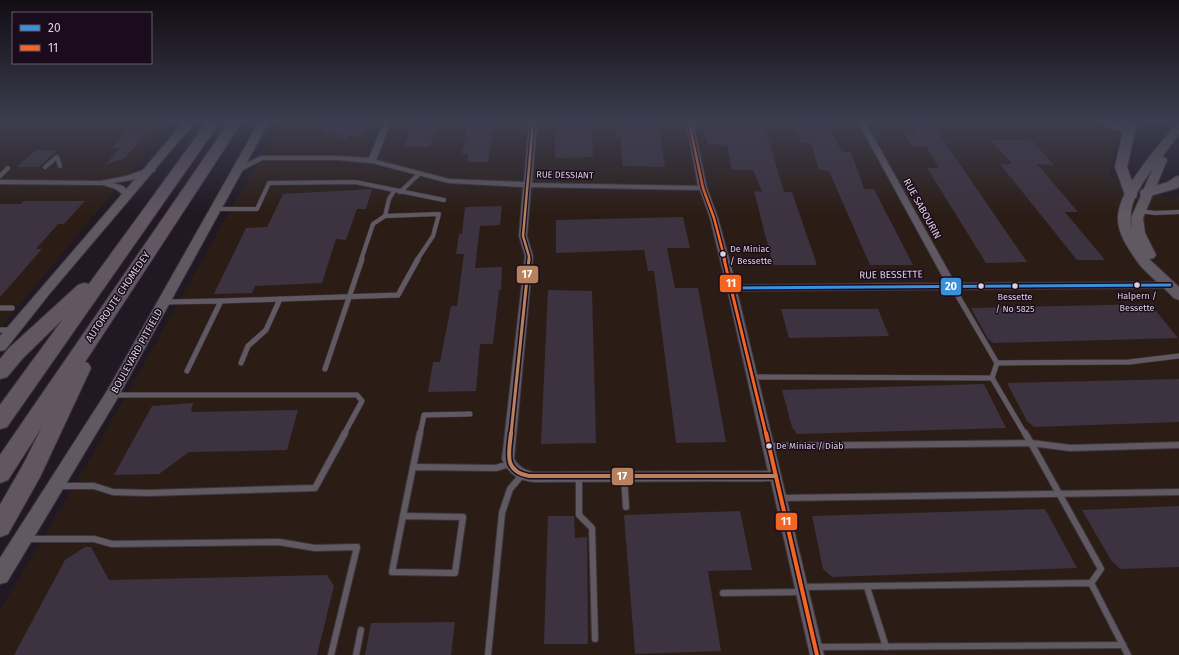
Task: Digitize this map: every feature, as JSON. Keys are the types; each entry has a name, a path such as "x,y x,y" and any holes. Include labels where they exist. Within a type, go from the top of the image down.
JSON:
{"highway":[{"path":"0,421 192,153"},
{"name":"AUTOROUTE CHOMEDEY","path":"0,472 215,153"},
{"path":"0,372 16,353 114,261"},
{"path":"0,526 32,470 109,311"}],"main road":[{"path":"0,346 6,330 82,248 165,153"},
{"name":"BOULEVARD PITFIELD","path":"0,575 112,395 247,153"},
{"path":"1124,153 1121,167 1131,195"},
{"path":"1160,153 1131,195 1124,211 1124,223 1127,233 1144,261 1176,289"},
{"path":"1166,153 1146,193 1139,210 1137,222 1140,236 1147,250 1176,289"},
{"path":"1146,193 1172,185 1179,180"}],"street":[{"path":"254,153 261,158"},
{"path":"372,161 375,153"},
{"path":"531,153 523,236 529,256 508,459 512,469 522,475 534,477 776,476"},
{"path":"695,153 703,188 714,218 732,288 816,651"},
{"name":"RUE SABOURIN","path":"878,153 952,286"},
{"name":"RUE DESSIANT","path":"238,169 261,158 324,157 372,161 449,181 528,185 703,188"},
{"path":"0,182 101,183 128,178 152,169"},
{"path":"101,183 120,188 128,196"},
{"name":"RUE BESSETTE","path":"732,288 952,286 1176,289"}],"lane":[{"path":"45,167 57,157 60,166"},
{"path":"0,176 8,168"},
{"path":"400,192 419,174"},
{"path":"216,209 256,209 269,183 352,181 394,191 444,200"},
{"path":"385,216 389,199 394,191"},
{"path":"1139,210 1155,213 1179,212"},
{"path":"164,302 221,301 350,296 398,295 415,263 433,236 439,214 385,216 373,224 350,296 325,369"},
{"path":"952,286 997,363 992,378 1031,443 1101,569 1091,583"},
{"path":"241,363 248,346 266,330 280,299"},
{"path":"187,371 221,301"},
{"path":"0,308 12,308"},
{"path":"997,363 1129,362 1179,356"},
{"path":"753,377 992,378"},
{"path":"56,486 94,486 113,492 148,493 315,488 362,400 357,395 112,395"},
{"path":"403,516 463,517 455,573 392,572 403,516 424,415 470,414"},
{"path":"769,446 1031,443 1070,448 1179,445"},
{"path":"413,467 496,468 510,464"},
{"path":"488,655 502,513 510,490 522,475"},
{"path":"579,477 579,515 592,528 596,639"},
{"path":"624,477 626,507"},
{"path":"781,498 1058,492 1179,492"},
{"path":"22,538 94,539 112,544 279,542 315,548 357,547 331,655"},
{"path":"723,593 867,586 1091,583"},
{"path":"1091,583 1128,655"},
{"path":"867,586 886,647"},
{"path":"356,655 361,630"},
{"path":"816,651 886,647 1123,645"}],"shaded area":[{"path":"0,153 146,153 0,328"},
{"path":"263,153 1114,153 1109,176 1173,200 1179,195 1179,655 0,655 0,610 94,452"}],"building":[{"path":"33,153 54,153 39,167 17,167"},
{"path":"116,153 130,153 125,158 105,165"},
{"path":"462,153 490,153 488,162 467,162 468,154 462,154"},
{"path":"555,153 593,153 593,157 555,158"},
{"path":"622,153 663,153 665,167 622,166"},
{"path":"729,153 772,153 784,192 792,192 817,265 773,265 754,191 762,192 753,170 732,170"},
{"path":"814,153 851,153 864,189 874,189 913,265 870,265 829,171 819,170"},
{"path":"929,153 952,153 1027,262 986,263 927,168 939,168"},
{"path":"1002,153 1043,153 1054,165 1037,164 1078,212 1065,212 1105,260 1077,260 1000,164 1012,164"},
{"path":"372,189 366,209 357,209 346,240 336,239 322,283 255,286 252,293 214,294 246,228 267,227 283,194"},
{"path":"24,201 85,201 64,224 58,224 36,249 42,249 0,297 0,204 21,204"},
{"path":"502,206 500,225 480,226 475,268 502,267 501,290 499,290 493,344 480,344 476,391 428,392 433,362 440,362 451,306 457,306 464,254 456,254 459,234 462,234 465,207"},
{"path":"683,217 690,248 667,248 675,288 698,288 726,442 676,443 654,271 648,271 644,250 556,253 556,220"},
{"path":"548,290 592,291 596,443 541,444"},
{"path":"1150,304 1178,338 994,343 988,339 971,308"},
{"path":"781,309 878,309 889,336 789,338"},
{"path":"1179,379 1179,422 1034,427 1027,421 1007,383"},
{"path":"984,384 1006,428 797,434 792,427 782,390"},
{"path":"193,403 191,412 298,410 287,450 189,452 159,474 114,475 152,406"},
{"path":"1179,506 1179,567 1120,569 1111,560 1082,510"},
{"path":"1045,509 1077,568 832,577 823,569 812,516"},
{"path":"740,511 752,570 708,571 721,651 635,654 624,515"},
{"path":"548,516 574,516 575,538 587,537 588,644 544,644"},
{"path":"85,547 91,547 109,580 327,575 334,586 317,655 14,655 65,560"},
{"path":"455,622 451,655 365,655 371,623"}],"transit line":[{"name":"17","path":"530,153 523,236 529,256 508,459 515,470 521,474 534,477 776,476"},
{"name":"11","path":"695,153 703,188 714,218 732,288 817,655"},
{"name":"20","path":"732,288 1170,285"}],"place":[{"name":"De Miniac / Bessette","path":"723,254"},
{"name":"Halpern / Bessette","path":"1137,285"},
{"name":"Bessette / No 5825","path":"1015,286"},
{"name":"De Miniac / Diab","path":"769,446"}]}
